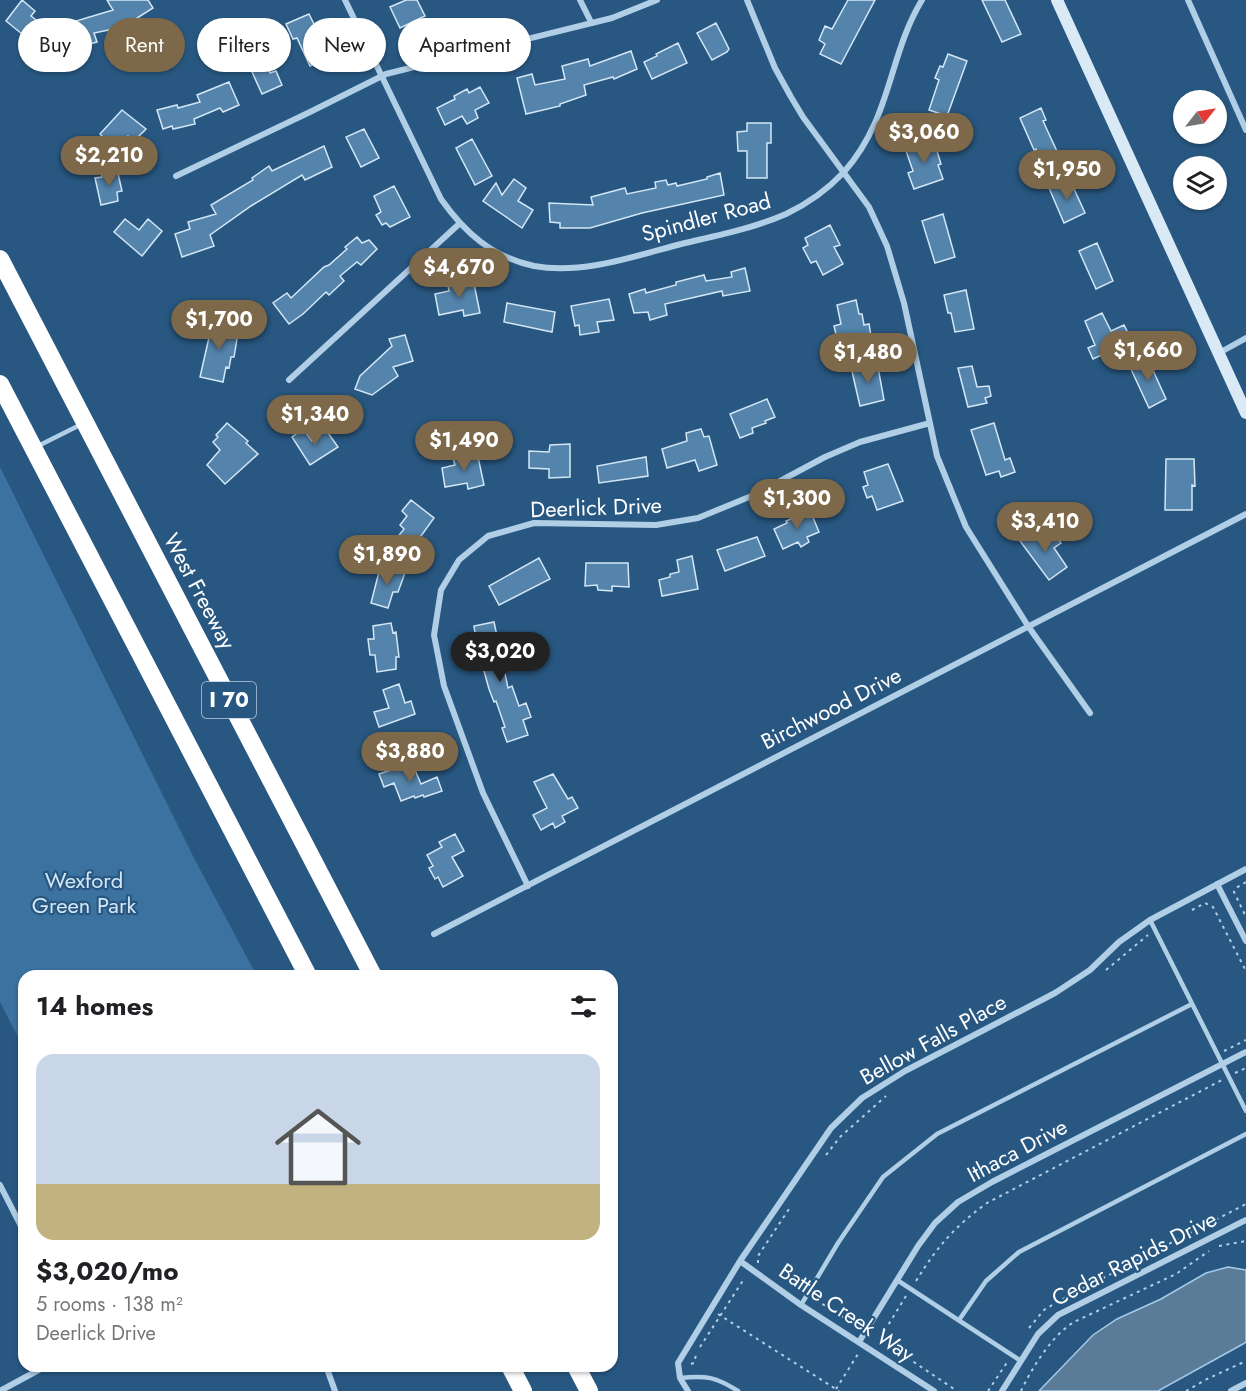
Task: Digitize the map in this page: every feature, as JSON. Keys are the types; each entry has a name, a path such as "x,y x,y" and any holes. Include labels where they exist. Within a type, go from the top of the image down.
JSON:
{"highway":[{"name":"West Freeway","path":"0,259 370,970"},
{"name":"I 70","path":"0,384 305,970"},
{"path":"513,1372 523,1391"},
{"path":"579,1372 589,1391"}],"main road":[{"path":"1057,0 1246,413"}],"street":[{"name":"Spindler Road","path":"345,0 441,199 459,224 492,250 510,259 533,266 557,268 604,263 771,220 806,202 830,186 861,152 872,133 887,95 910,21 922,0"},
{"path":"580,0 591,22"},
{"path":"176,176 310,112 381,75 612,18 657,0"},
{"path":"747,0 775,68 802,117 869,207 887,246 904,303 938,456 966,527 1028,626 1090,713"},
{"path":"1188,0 1246,130"},
{"path":"289,380 459,224"},
{"path":"1219,353 1246,338"},
{"name":"Deerlick Drive","path":"528,886 483,793 444,686 434,635 441,590 459,560 488,536 534,523 656,525 698,518 754,495 825,457 860,442 930,423"},
{"name":"Birchwood Drive","path":"434,934 1246,514"},
{"name":"Bellow Falls Place","path":"681,1378 678,1363 740,1262 831,1128 862,1098 905,1071 1055,993 1090,970 1119,942 1150,920 1246,869"},
{"path":"1217,884 1246,941"},
{"name":"Ithaca Drive","path":"859,1342 918,1246 935,1223 957,1202 1246,1052"},
{"path":"0,1185 18,1221"},
{"name":"Cedar Rapids Drive","path":"1002,1391 1038,1334 1058,1315 1246,1220"},
{"name":"Battle Creek Way","path":"740,1262 801,1305 934,1391"},
{"path":"0,1390 34,1372"},
{"path":"328,1372 335,1391"},
{"path":"681,1378 687,1391"},
{"path":"1231,1391 1246,1383"}],"lane":[{"path":"33,448 85,423"},
{"path":"1150,920 1246,1111"},
{"path":"801,1305 838,1243 883,1177 937,1134 1192,1004"},
{"path":"959,1320 986,1281 1019,1252 1246,1134"},
{"path":"897,1280 1021,1361"},
{"path":"681,1378 712,1377 738,1391"}],"path":[{"path":"1246,882 1234,892 1246,917"},
{"path":"1188,912 1209,903 1246,971"},
{"path":"1105,971 1155,930"},
{"path":"1217,1054 1246,1040"},
{"path":"957,1391 881,1340 910,1289 944,1239 965,1219 987,1203 1246,1068"},
{"path":"826,1155 840,1137 892,1091"},
{"path":"761,1266 757,1261 758,1256 794,1201"},
{"path":"1217,1246 1246,1241"},
{"path":"1021,1391 1051,1343 1062,1330 1076,1321 1176,1274 1212,1249"},
{"path":"691,1364 694,1363 696,1355 744,1279"},
{"path":"807,1295 851,1322 856,1324 861,1320"},
{"path":"716,1313 837,1390 860,1351"},
{"path":"1186,1391 1246,1361"}],"green space":[{"name":"Wexford Green Park","path":"0,467 195,860 254,970 18,970 18,1037 0,1002"}],"shaded area":[{"path":"1228,1267 1246,1270 1246,1342 1243,1344 1158,1391 1039,1391 1093,1335 1117,1319 1161,1299 1206,1273"}],"building":[{"path":"22,0 35,11 31,16 34,18 18,18 18,31 6,21"},
{"path":"107,0 148,0 153,8 137,18 104,18 104,31 94,33 97,42 92,43 92,18 86,18 113,10"},
{"path":"406,0 417,0 425,16 398,18 398,24 390,7"},
{"path":"848,0 875,0 841,64 820,54 825,44 819,40 825,26 832,29"},
{"path":"982,0 1005,0 1021,34 1002,42"},
{"path":"309,14 311,18 303,18 303,51 297,38 293,39 291,35 291,22"},
{"path":"716,23 729,49 712,60 697,33"},
{"path":"678,43 687,63 652,79 644,62"},
{"path":"631,51 637,69 614,79 613,77 584,85 586,95 560,104 560,106 526,114 517,78 532,74 535,85 565,79 562,66 588,59 590,66"},
{"path":"948,54 967,61 947,116 929,110 939,80 935,78"},
{"path":"252,72 276,72 282,85 262,94"},
{"path":"229,82 239,105 223,112 220,108 194,119 195,124 163,129 157,110 177,105 178,108 200,102 197,95"},
{"path":"480,87 489,103 475,110 478,118 467,124 462,116 445,125 437,108 455,99 454,96 467,89 469,93"},
{"path":"1041,108 1046,120 1043,121 1061,160 1045,168 1020,118"},
{"path":"122,110 146,129 134,141 128,136 115,149 100,134"},
{"path":"747,123 771,123 771,143 767,143 767,178 747,178 747,151 738,151 737,132 747,131"},
{"path":"364,129 379,158 361,167 346,137"},
{"path":"933,138 943,179 914,189 908,173 913,171 905,148"},
{"path":"472,139 492,176 475,185 456,148"},
{"path":"324,146 332,167 305,180 302,175 251,206 210,235 214,246 182,257 175,234 190,229 188,222 216,214 211,205 253,180 252,178 269,166 272,171"},
{"path":"117,169 122,191 117,192 118,201 101,205 95,178 102,177 101,171"},
{"path":"720,173 724,195 642,213 590,228 560,228 560,223 550,222 549,203 593,205 591,197 625,188 627,194 656,188 655,182 666,180 668,185 676,183 677,186 707,179 707,177"},
{"path":"514,179 526,188 518,201 533,210 522,228 483,201 496,183 502,195"},
{"path":"1070,180 1085,213 1064,223 1049,188"},
{"path":"394,186 410,217 390,227 386,223 382,225 376,215 381,212 374,196"},
{"path":"943,214 955,257 935,263 922,221"},
{"path":"125,219 139,230 148,219 162,231 142,256 114,232"},
{"path":"830,225 840,245 834,247 843,264 823,275 816,261 811,263 803,248 808,245 805,238"},
{"path":"357,237 362,243 369,240 377,249 361,265 357,262 340,276 344,281 329,295 326,292 289,324 273,303 287,293 291,298 347,249 345,247"},
{"path":"1097,243 1113,281 1096,289 1079,251"},
{"path":"745,268 750,291 723,296 722,291 665,304 667,315 650,320 648,312 634,313 629,294 645,289 646,293 704,275 706,281 732,277 731,272"},
{"path":"473,279 480,313 464,316 463,310 439,315 435,294 449,291 448,285"},
{"path":"966,290 974,329 955,332 944,295"},
{"path":"609,299 614,320 597,322 599,332 580,335 579,325 575,326 571,306"},
{"path":"856,300 864,325 869,324 872,342 839,347 834,326 841,324 837,305"},
{"path":"507,303 555,312 552,332 504,322"},
{"path":"1102,313 1111,331 1124,325 1132,341 1093,359 1088,348 1095,345 1085,321"},
{"path":"213,320 233,324 230,337 237,339 234,357 231,357 229,368 226,367 223,382 200,377"},
{"path":"405,335 413,361 393,367 398,376 372,395 355,389 360,376 392,346 389,339"},
{"path":"1147,357 1166,399 1149,408 1129,365"},
{"path":"877,362 884,400 860,406 851,367"},
{"path":"972,366 977,387 989,386 991,396 985,398 987,403 968,407 958,368"},
{"path":"767,399 775,417 752,428 753,433 740,438 730,414"},
{"path":"227,423 248,441 246,443 258,454 225,484 207,465 220,450 213,442"},
{"path":"994,423 1005,460 1010,458 1015,472 1001,477 999,471 986,475 971,430"},
{"path":"303,429 312,441 326,430 338,447 310,465 292,437"},
{"path":"701,429 704,437 709,436 717,465 699,471 695,460 667,468 662,449 687,441 686,433"},
{"path":"570,444 570,477 549,478 549,469 529,468 529,451 549,452 550,445"},
{"path":"477,452 484,485 468,489 467,483 445,487 442,468 455,465 453,458"},
{"path":"646,457 648,476 599,483 597,466"},
{"path":"1166,459 1194,459 1195,486 1192,485 1192,510 1165,510"},
{"path":"888,464 903,501 877,510 872,496 867,498 863,487 868,485 864,472"},
{"path":"411,500 434,518 411,550 396,539 404,529 400,525 407,516 402,511"},
{"path":"810,510 819,532 807,537 809,542 801,547 798,542 783,549 774,529"},
{"path":"1040,527 1048,539 1055,534 1061,543 1054,548 1067,567 1049,580 1020,541"},
{"path":"757,537 765,556 725,571 717,550"},
{"path":"692,556 698,589 662,596 659,580 679,572 677,560"},
{"path":"539,558 550,579 499,605 489,586"},
{"path":"586,563 628,563 629,587 612,586 612,591 598,590 597,585 585,586"},
{"path":"381,564 405,573 398,592 393,592 388,608 371,603"},
{"path":"494,622 508,688 512,686 519,706 526,703 531,717 523,720 528,735 507,742 502,728 505,727 489,689 479,653 476,654 473,640 476,639 474,626"},
{"path":"391,623 393,633 396,632 399,657 396,657 396,669 377,672 375,655 370,655 368,639 374,639 373,626"},
{"path":"399,684 405,703 411,701 415,714 379,727 374,712 389,708 383,690"},
{"path":"412,763 421,784 437,777 442,791 401,801 394,783 384,787 379,774"},
{"path":"553,774 568,799 572,797 578,808 562,816 565,822 555,828 553,823 541,830 533,815 547,808 534,782"},
{"path":"455,834 464,851 452,857 463,876 443,887 438,877 435,879 429,868 433,866 427,855 442,847 439,842"}]}
